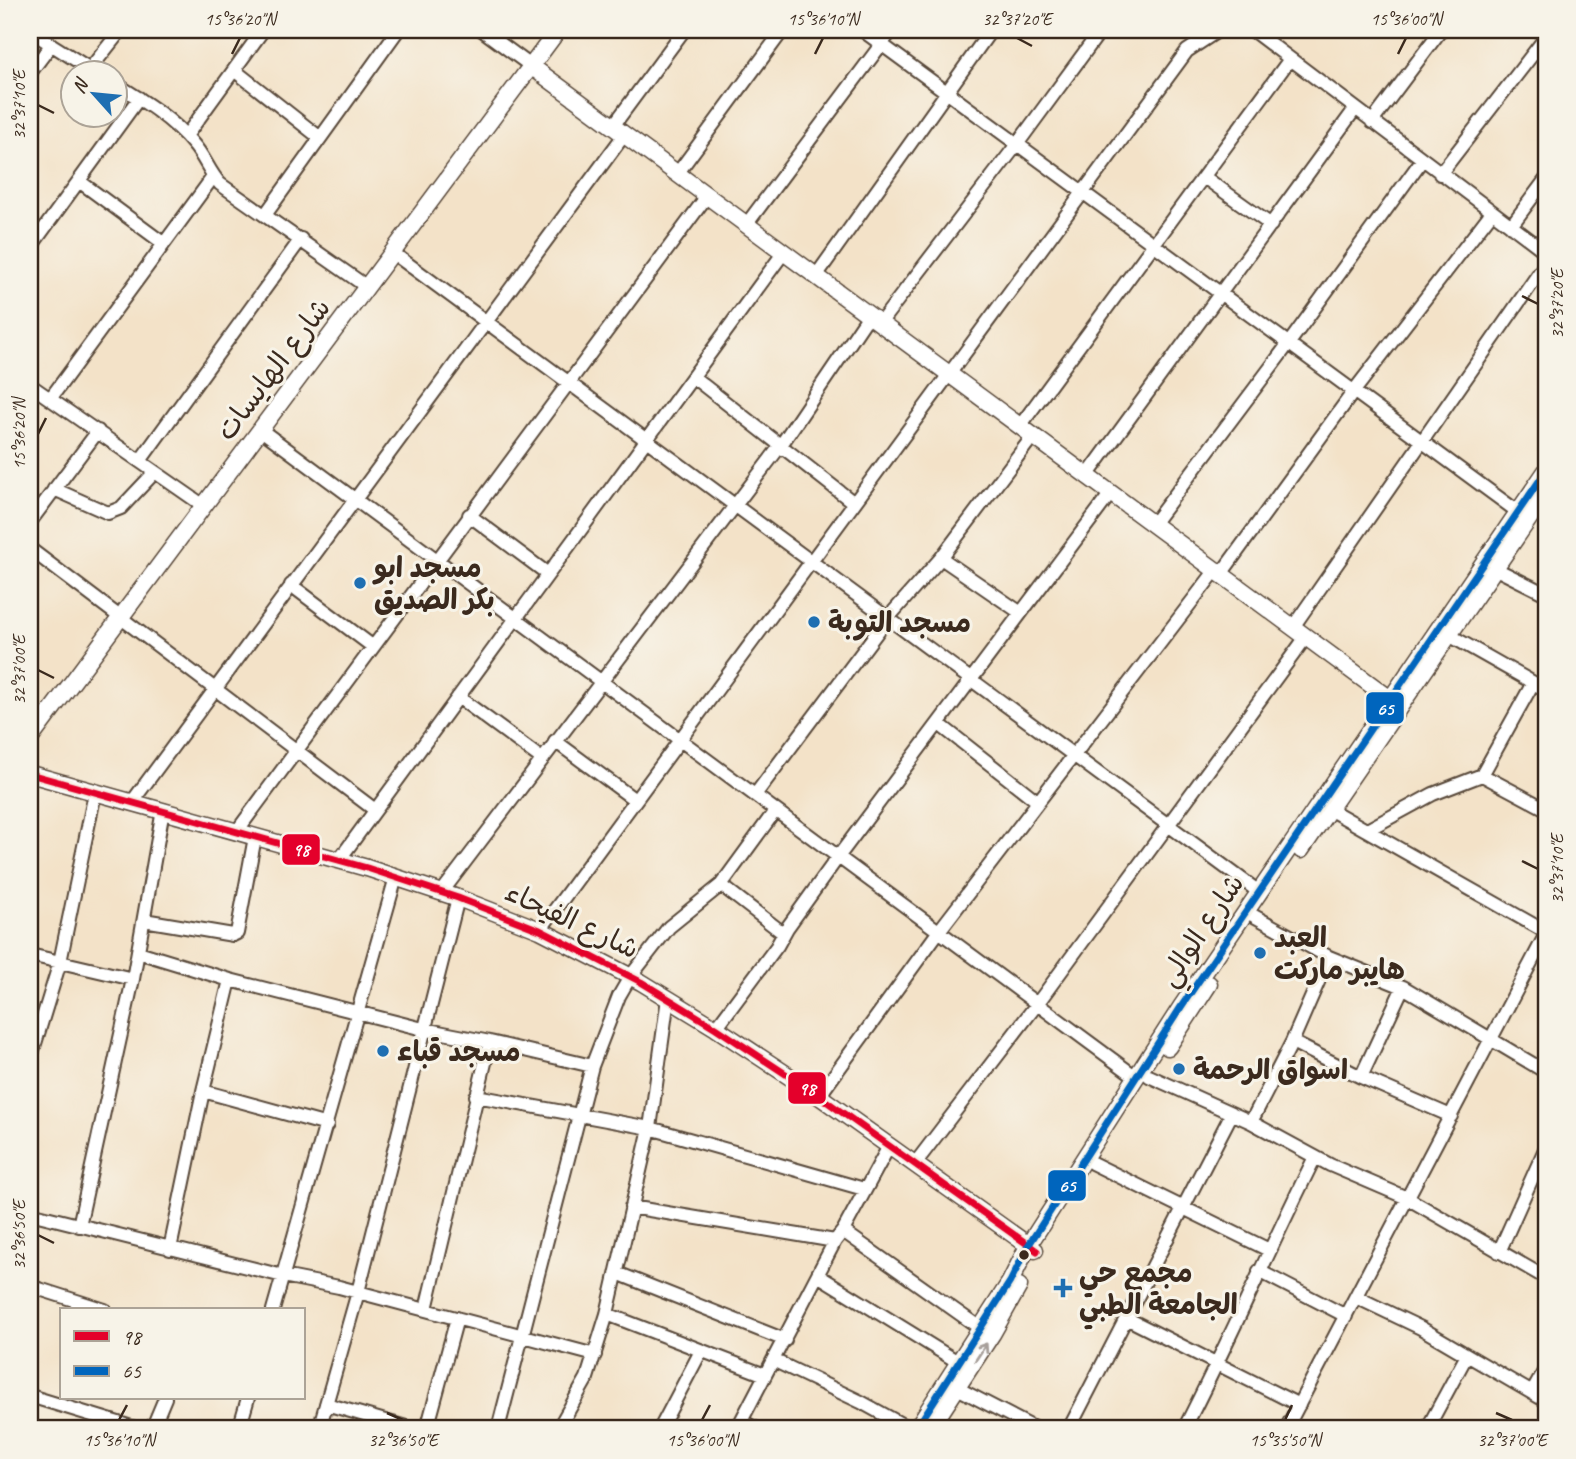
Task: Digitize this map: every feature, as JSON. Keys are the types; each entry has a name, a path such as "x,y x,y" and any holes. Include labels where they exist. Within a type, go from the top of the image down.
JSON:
{"street":[{"path":"101,60 121,30"},
{"path":"186,136 263,30"},
{"path":"265,215 398,30"},
{"path":"482,30 1395,703"},
{"name":"شارع الهايسات","path":"30,740 558,30"},
{"path":"132,802 486,322 619,131 684,30"},
{"path":"677,174 783,30"},
{"path":"862,30 1518,512"},
{"path":"747,225 892,30"},
{"path":"816,276 991,30"},
{"path":"319,1429 358,1292 423,1029 450,895 555,741 875,319 1018,143 1101,30"},
{"path":"540,930 1186,51 1219,30"},
{"path":"1252,30 1546,253"},
{"path":"1372,122 1441,30"},
{"path":"30,31 76,60"},
{"path":"1440,174 1546,37"},
{"path":"30,73 51,44"},
{"path":"755,795 887,619 941,558 1155,244 1290,59"},
{"path":"234,70 319,137"},
{"path":"130,93 186,136 195,145 213,177 231,193 302,239 367,287"},
{"path":"30,248 138,98"},
{"path":"1087,476 1355,109"},
{"path":"1153,524 1290,343 1422,160"},
{"path":"50,399 213,177"},
{"path":"1205,177 1270,225"},
{"path":"1511,226 1546,179"},
{"path":"79,181 163,243"},
{"path":"236,831 707,196"},
{"path":"819,1097 1037,801 1218,572 1492,212"},
{"path":"140,461 302,239"},
{"path":"339,860 784,252"},
{"path":"393,253 1259,892"},
{"path":"914,1165 1037,1004 1167,825 1299,632 1421,442 1546,263"},
{"path":"693,377 854,503"},
{"path":"30,385 204,506"},
{"path":"261,430 1037,1004 1142,1077 1251,1122 1315,1157 1407,1198 1546,1278"},
{"path":"30,522 98,431"},
{"name":"شارع الوالي","path":"916,1429 1010,1282 1092,1163 1142,1077 1329,809 1546,471"},
{"path":"54,489 107,513 121,508 155,472"},
{"path":"716,1028 838,857 1111,493"},
{"name":"شارع الوالي","path":"930,1429 1003,1316 1033,1249 1259,892 1395,703 1449,635 1546,494"},
{"path":"469,515 548,574"},
{"path":"30,549 375,810"},
{"path":"941,558 1021,613"},
{"path":"1494,568 1546,594"},
{"path":"291,585 372,646"},
{"path":"1449,635 1546,690"},
{"path":"1367,830 1433,794 1482,775 1533,683"},
{"path":"458,697 542,759"},
{"path":"939,724 1037,801"},
{"path":"555,741 635,800"},
{"name":"شارع الفيحاء","path":"30,775 396,877 540,930 630,976 716,1028 819,1097 1033,1249"},
{"path":"1482,775 1546,809"},
{"path":"30,1060 60,962 95,793"},
{"path":"1286,1429 1546,933 1329,809"},
{"path":"79,1226 145,920 163,810"},
{"path":"498,1429 592,1066 605,1028 630,976 669,927 721,885 775,811"},
{"path":"145,920 233,935 237,933 255,837"},
{"path":"274,1308 396,877"},
{"path":"721,885 783,933"},
{"path":"1254,916 1329,957 1403,987 1546,1072"},
{"path":"138,952 230,980 423,1029 592,1066"},
{"path":"30,955 133,979"},
{"path":"1251,1122 1292,1041 1329,957"},
{"path":"170,1249 203,1091 230,980"},
{"path":"1361,1077 1403,987"},
{"path":"558,1429 587,1377 607,1314 650,1128 668,998"},
{"path":"1292,1041 1361,1077 1451,1116"},
{"path":"426,1309 491,1042"},
{"path":"203,1091 327,1125"},
{"path":"476,1096 650,1128 864,1189"},
{"path":"1069,1429 1231,1115"},
{"path":"1499,1252 1546,1147"},
{"path":"757,1429 739,1425 888,1148"},
{"path":"1184,1429 1218,1364 1259,1271 1315,1157"},
{"path":"1092,1163 1269,1250"},
{"path":"631,1207 839,1236 980,1328"},
{"path":"30,1213 426,1309 595,1355"},
{"path":"1259,1271 1346,1316"},
{"path":"617,1272 785,1340"},
{"path":"819,1276 958,1362"},
{"path":"30,1286 98,1308"},
{"path":"1356,1297 1421,1328 1546,1401"},
{"path":"607,1314 765,1376"},
{"path":"427,1429 457,1318"},
{"path":"1126,1318 1299,1405"},
{"path":"660,1429 701,1350"},
{"path":"1427,1429 1467,1355"},
{"path":"773,1360 910,1429"},
{"path":"1532,1393 1546,1368"},
{"path":"957,1388 1036,1429"},
{"path":"30,1396 138,1429"},
{"path":"152,1429 165,1400"},
{"path":"239,1429 247,1400"},
{"path":"326,1404 413,1429"}],"transit line":[{"name":"65","path":"916,1429 1010,1282 1028,1246 1181,1007 1546,471"},
{"name":"98","path":"30,774 367,868 458,898 540,930 641,982 716,1028 819,1096 1037,1251"}],"place":[{"name":"مسجد ابو بكر الصديق","path":"360,583"},
{"name":"مسجد التوبة","path":"814,622"},
{"name":"العبد هايبر ماركت","path":"1260,953"},
{"name":"مسجد قباء","path":"383,1051"},
{"name":"اسواق الرحمة","path":"1179,1069"},
{"name":"مجمع حي الجامعة الطبي","path":"1063,1288"}]}
